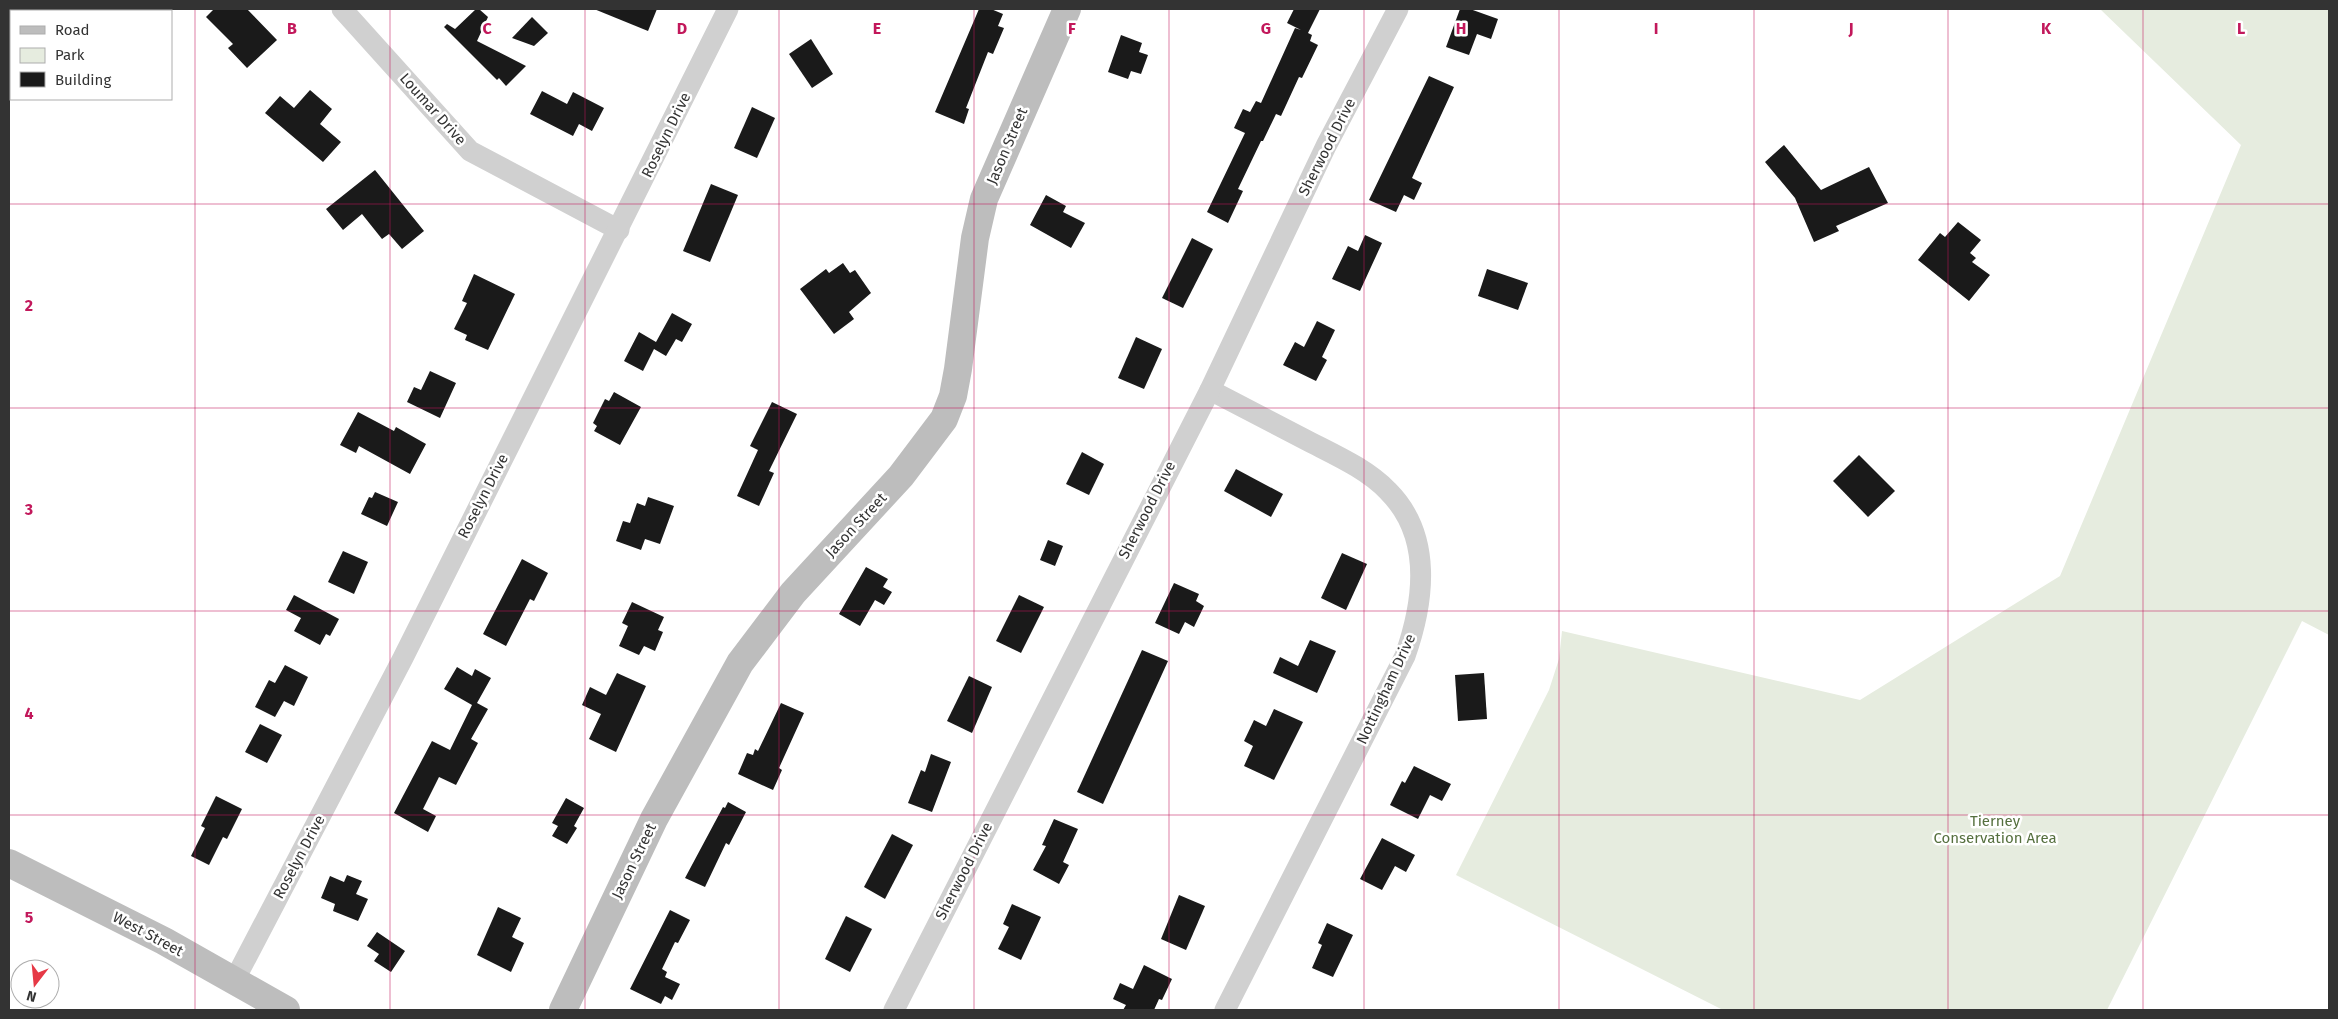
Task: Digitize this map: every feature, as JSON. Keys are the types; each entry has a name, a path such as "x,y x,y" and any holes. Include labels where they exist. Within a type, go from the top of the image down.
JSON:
{"street":[{"name":"Loumar Drive","path":"342,9 470,151 619,230"},
{"name":"Roselyn Drive","path":"234,981 403,658 477,506 619,230 728,9"},
{"name":"Jason Street","path":"562,1010 654,819 740,663 793,593 901,476 944,419 953,396 958,369 975,238 982,208 992,177 1067,9"},
{"name":"Sherwood Drive","path":"894,1010 1210,390 1326,146 1398,9"},
{"name":"Nottingham Drive","path":"1210,390 1340,457 1368,474 1388,490 1403,510 1414,536 1421,566 1422,594 1405,656 1225,1010"},
{"name":"West Street","path":"9,863 164,942 286,1010"}],"green space":[{"name":"Tierney Conservation Area","path":"2100,9 2329,9 2329,635 2302,621 2107,1010 1723,1010 1456,875 1549,690 1559,659 1562,631 1860,700 2060,576 2241,145"}],"building":[{"path":"214,9 247,9 277,40 247,68 228,48 233,44 206,17"},
{"path":"476,9 479,9 488,17 477,41 526,66 506,86 499,78 497,80 444,27 447,24 455,29"},
{"path":"594,9 657,9 648,31"},
{"path":"979,9 991,9 1003,14 998,26 1004,28 993,54 988,52 966,108 969,109 964,124 935,112"},
{"path":"1294,9 1320,9 1308,33 1312,35 1310,41 1318,45 1302,78 1299,77 1281,116 1276,114 1263,141 1261,141 1238,189 1243,191 1228,223 1207,212 1245,133 1234,128 1243,109 1250,112 1256,101 1261,103 1295,28 1301,30 1287,23"},
{"path":"1460,9 1470,9 1498,19 1491,39 1477,34 1469,55 1446,47"},
{"path":"532,17 548,33 534,46 512,38"},
{"path":"1121,35 1142,43 1139,52 1148,55 1141,74 1131,71 1128,79 1108,72"},
{"path":"811,39 833,74 812,88 789,54"},
{"path":"1429,76 1454,87 1412,178 1422,183 1414,200 1404,195 1396,212 1369,200"},
{"path":"310,90 332,109 320,124 341,142 323,162 265,113 280,96 294,108"},
{"path":"542,91 567,104 573,92 604,108 592,131 579,124 573,136 530,114"},
{"path":"752,107 775,118 757,158 734,148"},
{"path":"1784,145 1821,190 1869,167 1888,203 1836,226 1839,231 1814,242 1795,198 1765,162"},
{"path":"375,170 424,231 402,249 389,234 382,239 362,214 343,230 326,209"},
{"path":"711,184 738,195 710,262 683,251"},
{"path":"1046,195 1066,206 1063,212 1085,223 1071,248 1030,225"},
{"path":"1958,222 1981,240 1970,253 1976,258 1972,262 1990,275 1969,301 1918,260 1940,233 1945,237"},
{"path":"1365,235 1382,243 1360,291 1332,279 1348,246 1358,251"},
{"path":"1192,238 1213,249 1183,308 1162,298"},
{"path":"843,263 850,273 855,270 871,293 849,312 854,319 834,334 800,289 826,269 829,273"},
{"path":"1487,269 1528,283 1518,310 1478,296"},
{"path":"474,274 515,294 488,350 465,340 467,335 454,329 467,303 462,301"},
{"path":"672,313 692,324 682,342 676,339 666,356 654,349 643,371 624,361 639,332 656,342"},
{"path":"1317,321 1335,330 1322,357 1327,360 1316,381 1283,365 1295,342 1304,347"},
{"path":"1136,337 1162,349 1144,389 1118,378"},
{"path":"430,371 456,383 440,418 407,402 414,387 421,390"},
{"path":"614,392 641,407 620,445 594,431 597,426 593,423 605,399 609,401"},
{"path":"772,402 797,414 769,471 774,473 759,506 737,496 758,450 750,446"},
{"path":"358,412 394,431 396,427 426,444 410,474 359,446 356,453 340,445"},
{"path":"1082,452 1104,464 1089,495 1066,484"},
{"path":"1859,455 1895,491 1868,517 1833,481"},
{"path":"1236,469 1283,494 1271,517 1224,491"},
{"path":"375,492 398,502 387,526 361,514 369,497 372,498"},
{"path":"648,497 674,506 660,544 645,539 641,550 616,541 623,521 630,523 637,503 645,506"},
{"path":"1048,540 1063,546 1055,566 1040,560"},
{"path":"343,551 368,562 354,594 328,582"},
{"path":"1342,553 1367,564 1346,610 1321,598"},
{"path":"522,559 548,573 534,601 530,599 506,646 483,634"},
{"path":"866,567 888,579 883,587 892,592 884,605 875,600 860,626 839,614"},
{"path":"1174,583 1199,594 1196,601 1204,606 1194,627 1185,622 1179,634 1155,623"},
{"path":"294,595 339,619 330,636 326,634 320,645 294,631 301,618 286,610"},
{"path":"1019,595 1044,607 1021,653 996,641"},
{"path":"632,602 664,617 658,630 663,632 655,651 644,646 639,655 619,646 628,626 622,623"},
{"path":"1310,640 1336,651 1317,693 1273,673 1280,657 1298,666"},
{"path":"1142,650 1168,661 1103,804 1077,792"},
{"path":"285,665 308,677 294,706 284,701 275,717 255,707 269,680 275,683"},
{"path":"457,667 472,676 475,669 491,678 477,703 488,709 471,739 478,743 456,785 439,777 423,809 436,816 428,832 394,813 432,741 450,750 472,705 444,689"},
{"path":"617,673 646,686 616,752 589,739 601,714 582,705 590,687 606,695"},
{"path":"1484,673 1487,719 1458,721 1455,675"},
{"path":"969,676 992,687 972,733 947,721"},
{"path":"781,703 804,713 779,768 782,770 773,790 738,774 747,753 753,755 755,749 758,751"},
{"path":"1274,709 1303,722 1274,780 1244,766 1253,746 1244,741 1254,720 1266,726"},
{"path":"260,724 282,735 267,763 245,752"},
{"path":"931,754 951,762 932,812 908,803 921,770 925,772"},
{"path":"1414,766 1451,784 1442,801 1430,795 1418,819 1390,805 1402,781 1405,783"},
{"path":"216,796 242,809 227,839 223,837 209,865 191,856 205,828 201,826"},
{"path":"566,798 584,808 574,826 577,828 567,844 552,836 558,826 552,823"},
{"path":"728,802 746,812 729,845 726,843 705,887 685,878 723,807 725,808"},
{"path":"1054,819 1078,829 1063,862 1069,865 1059,884 1033,870 1046,846 1042,845"},
{"path":"892,834 913,845 885,899 864,887"},
{"path":"1382,838 1415,855 1406,872 1395,866 1382,890 1360,879"},
{"path":"347,875 362,881 356,894 368,899 358,921 333,911 335,904 321,898 330,876 344,882"},
{"path":"1179,895 1205,906 1186,950 1161,939"},
{"path":"1012,904 1041,917 1021,960 998,949 1009,927 1003,924"},
{"path":"498,907 521,918 512,937 524,943 511,972 477,955"},
{"path":"670,910 690,920 678,943 675,942 662,969 667,972 665,977 680,984 672,1000 665,996 661,1004 630,989"},
{"path":"846,916 872,929 850,972 825,959"},
{"path":"1327,923 1353,935 1333,977 1312,968 1322,945 1318,943"},
{"path":"377,932 405,951 391,972 374,961 379,954 367,946"},
{"path":"1144,965 1172,979 1162,1000 1159,999 1154,1010 1123,1010 1126,1005 1113,999 1120,983 1133,989"}]}
